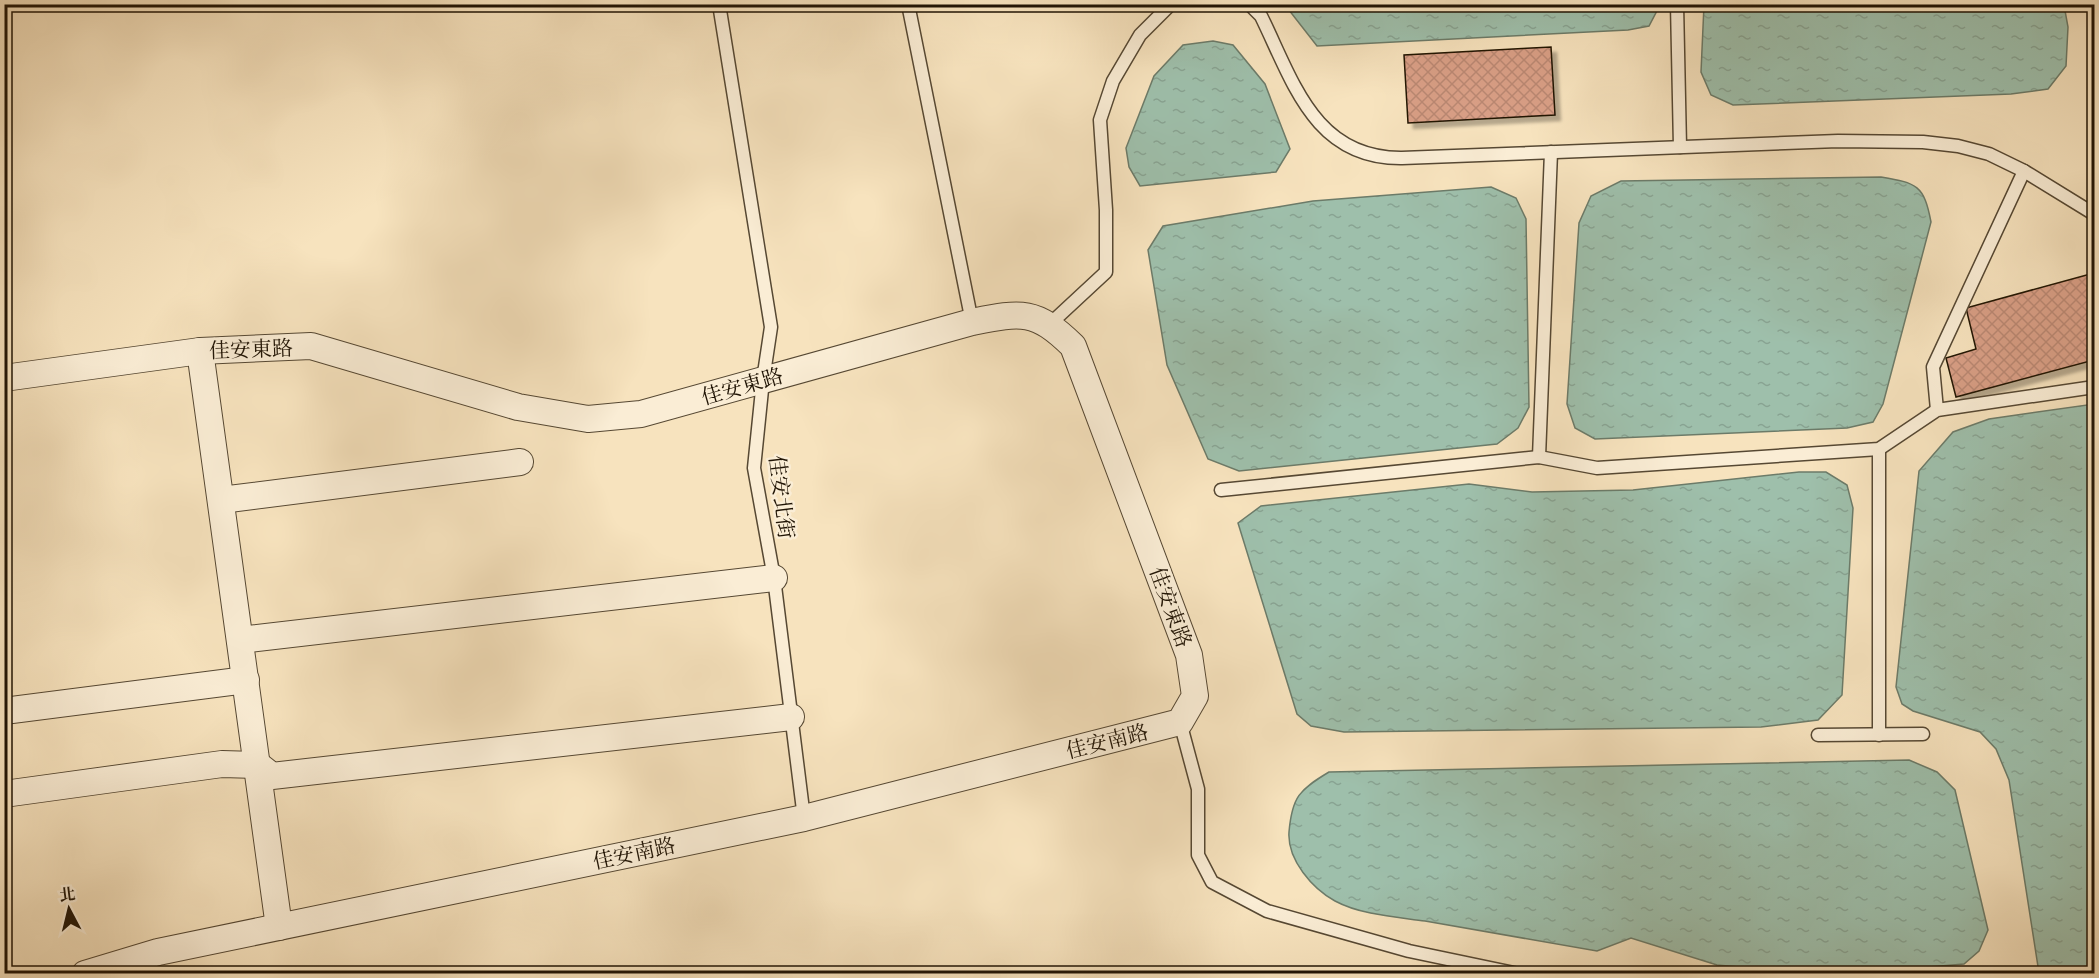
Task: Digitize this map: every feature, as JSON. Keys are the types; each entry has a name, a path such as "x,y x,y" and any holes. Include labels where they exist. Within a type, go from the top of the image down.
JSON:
{"street":[{"name":"佳安東路","path":"4,378 200,351 311,346 518,408 588,418 641,414 972,322 1015,314 1050,324 1073,346 1189,655 1195,696 1180,722"},
{"path":"200,351 279,927"},
{"path":"221,500 520,462"},
{"path":"240,640 774,578"},
{"path":"4,711 246,680"},
{"path":"4,794 222,764 258,765 272,776 791,717"},
{"name":"佳安南路","path":"85,974 158,952 804,818 1180,722"}],"lane":[{"name":"佳安北街","path":"719,4 771,327 754,468 774,578 804,818"},
{"path":"908,4 972,322"},
{"path":"1050,324 1106,272 1106,210 1100,120 1113,81 1140,34 1171,4"},
{"path":"1249,4 1261,15 1308,112 1342,144 1387,158 1838,141 1923,142 1958,146 1989,154 2024,171 2094,214"},
{"path":"1677,4 1680,147"},
{"path":"1539,458 1551,152"},
{"path":"1937,410 1933,367 2024,171"},
{"path":"1221,490 1539,458 1597,468 1879,449 1937,410 2094,387"},
{"path":"1879,449 1879,735"},
{"path":"1180,722 1198,789 1198,855 1212,882 1267,911 1409,951 1518,974"},
{"path":"1818,735 1923,734"}],"water":[{"path":"1285,5 1660,5 1649,26 1628,30 1317,46"},
{"path":"1704,5 2064,5 2068,27 2066,66 2048,89 2011,94 1733,105 1711,95 1701,72"},
{"path":"1213,41 1233,45 1265,84 1290,149 1276,172 1140,186 1129,167 1126,148 1154,76 1183,45"},
{"path":"1881,177 1903,181 1917,188 1925,200 1931,222 1883,404 1873,422 1847,428 1595,439 1575,428 1567,404 1579,223 1591,196 1621,181"},
{"path":"1491,187 1516,198 1526,219 1529,407 1518,428 1497,444 1239,471 1208,459 1167,365 1148,250 1163,226 1313,201"},
{"path":"2094,404 2094,973 2039,973 2009,780 1996,749 1980,732 1913,711 1902,704 1896,687 1919,471 1953,432 1989,419"},
{"path":"1799,472 1826,472 1847,485 1853,508 1842,695 1818,720 1761,727 1344,732 1311,726 1297,714 1238,523 1261,506 1469,484 1532,492 1633,490"},
{"path":"1909,760 1937,772 1955,790 1988,930 1979,951 1964,964 1859,973 1803,973 1717,965 1631,938 1597,951 1379,915 1345,906 1318,889 1297,863 1290,843 1290,820 1295,802 1304,790 1329,772"}],"building":[{"path":"1551,47 1555,115 1408,123 1404,55"},
{"path":"2094,273 2094,360 1956,397 1946,358 1976,349 1966,308"}]}
